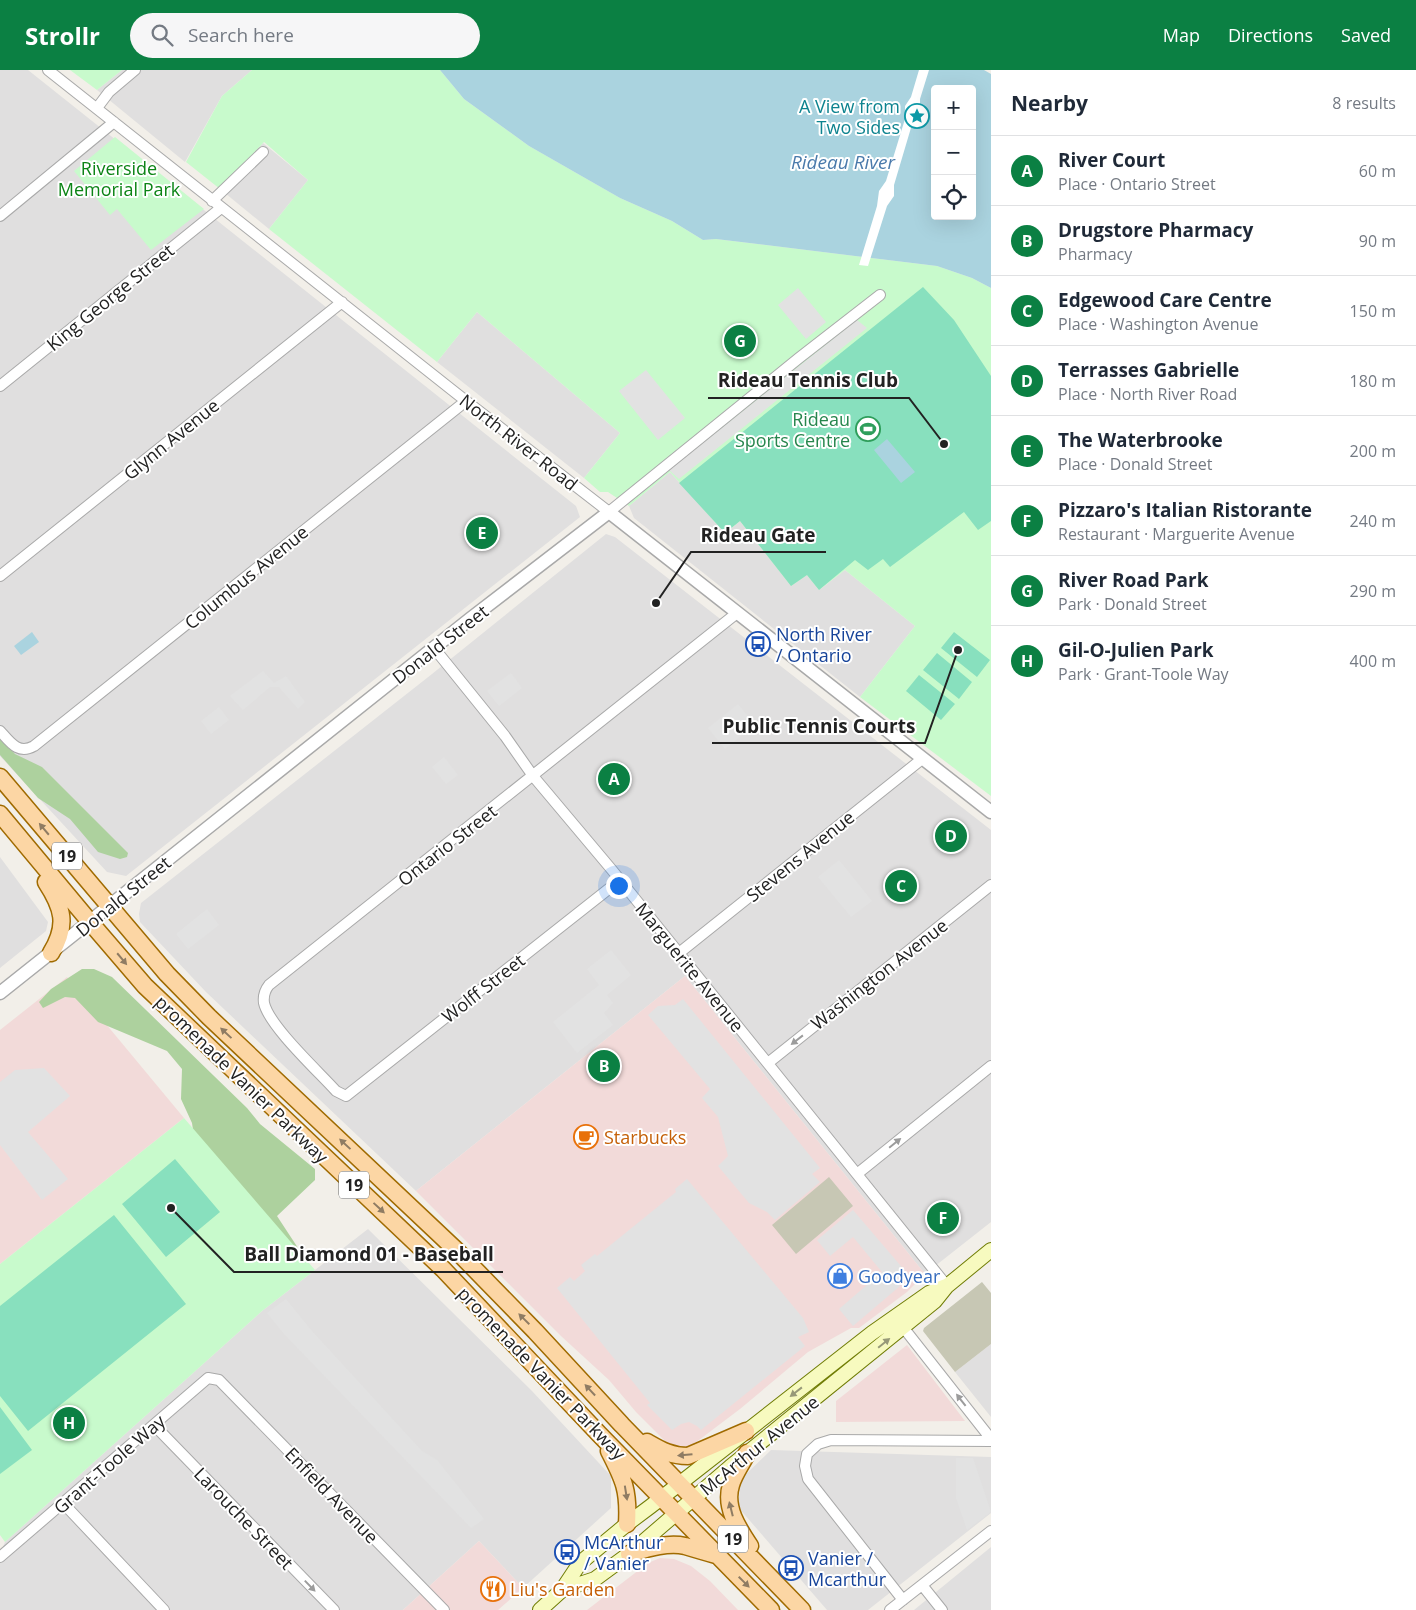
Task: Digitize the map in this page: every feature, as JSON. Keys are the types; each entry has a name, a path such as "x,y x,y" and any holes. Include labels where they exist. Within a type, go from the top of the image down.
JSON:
{"main road":[{"name":"19","path":"0,777 167,974 455,1249 622,1425 802,1610"},
{"name":"promenade Vanier Parkway","path":"3,818 146,986 436,1263 599,1434 771,1610"},
{"path":"3,818 55,896 61,911 62,927 52,953"},
{"name":"McArthur Avenue","path":"562,1590 595,1578 629,1554 899,1322 929,1293 947,1286 991,1250"},
{"name":"McArthur Avenue","path":"540,1610 562,1590 580,1563 627,1524 834,1361 899,1322"},
{"path":"622,1425 659,1450 680,1456 694,1454 746,1431"},
{"path":"599,1434 626,1487 627,1524"},
{"path":"747,1454 730,1485 730,1508 738,1527 773,1581"},
{"path":"629,1554 650,1548 674,1545 716,1555"}],"street":[{"name":"North River Road","path":"48,70 466,402 991,812"},
{"path":"97,108 109,92 134,70"},
{"path":"0,216 114,122"},
{"path":"212,201 263,152"},
{"name":"King George Street","path":"0,386 221,208"},
{"name":"Donald Street","path":"0,994 880,295"},
{"name":"Glynn Avenue","path":"0,576 342,302"},
{"name":"Columbus Avenue","path":"0,731 17,748 25,749 34,746 466,402"},
{"name":"Ontario Street","path":"346,1096 336,1091 278,1028 264,1004 266,989 737,613"},
{"name":"Marguerite Avenue","path":"434,648 504,736 533,776 620,880 947,1286"},
{"name":"Stevens Avenue","path":"679,953 922,759"},
{"name":"Wolff Street","path":"346,1096 620,880"},
{"name":"Washington Avenue","path":"768,1063 991,885"},
{"path":"857,1174 991,1066"},
{"path":"899,1322 991,1440"},
{"name":"Grant-Toole Way","path":"0,1557 208,1378 219,1380"},
{"name":"Enfield Avenue","path":"219,1380 444,1610"},
{"name":"Larouche Street","path":"154,1425 334,1610"},
{"path":"903,1600 813,1486 806,1473 807,1454 818,1444 831,1440 991,1440"},
{"path":"63,1503 164,1610"},
{"path":"890,1610 991,1531"},
{"path":"922,1585 942,1610"}],"shaded area":[{"path":"0,70 28,70 576,506 580,517 126,876 107,872 0,756"},
{"path":"122,70 252,70 222,96 185,162 97,90"},
{"path":"263,143 308,180 269,229 220,189"},
{"path":"798,288 826,322 806,339 778,305"},
{"path":"477,312 620,433 584,478 437,362"},
{"path":"857,320 867,328 679,479 669,470"},
{"path":"646,370 685,418 658,440 619,391"},
{"path":"670,472 725,533 740,521 791,585 807,574 819,590 845,570 915,626 860,697 634,518 629,506"},
{"path":"606,534 615,537 991,830 991,1222 925,1274 685,976 416,1191 206,992 140,922 141,903 432,674"},
{"path":"263,671 274,683 286,676 305,702 298,709 279,687 270,687 243,710 230,696"},
{"path":"511,673 522,688 499,706 487,691"},
{"path":"738,704 755,725 725,749 708,728"},
{"path":"219,707 229,720 211,734 201,721"},
{"path":"444,757 458,775 446,784 432,767"},
{"path":"0,857 48,922 46,931 0,968"},
{"path":"839,860 872,901 851,917 818,877"},
{"path":"207,909 219,925 188,949 176,934"},
{"path":"611,950 631,975 607,995 613,1003 604,1013 613,1025 577,1053 553,1022 599,985 587,969"},
{"path":"685,976 925,1274 907,1292 859,1328 851,1328 808,1352 740,1409 687,1447 668,1444 636,1412 609,1380 561,1336 416,1191"},
{"path":"67,977 184,1118 0,1264 0,1030"},
{"path":"683,999 820,1168 812,1174 820,1182 775,1220 767,1212 749,1203 718,1166 728,1156 718,1117 702,1098 710,1089 648,1015 658,1006 675,1005"},
{"path":"44,1068 70,1096 28,1132 68,1179 42,1200 0,1145 0,1082 15,1070"},
{"path":"829,1177 853,1206 796,1254 772,1225"},
{"path":"687,1179 803,1318 809,1332 798,1337 805,1346 701,1430 689,1422 681,1424 672,1430 647,1405 650,1403 557,1288 570,1277 574,1281 585,1271 581,1265 595,1254 597,1256 676,1192 675,1189"},
{"path":"853,1210 906,1272 896,1281 900,1286 853,1326 839,1309 882,1272 853,1237 830,1256 817,1240"},
{"path":"368,1229 532,1391 611,1476 611,1508 523,1588 479,1541 403,1610 0,1610 0,1554 5,1542 262,1311"},
{"path":"982,1282 991,1293 991,1344 955,1372 923,1331 924,1328"},
{"path":"286,1299 311,1330 422,1451 437,1460 484,1519 471,1528 284,1334 267,1313"},
{"path":"991,1344 991,1417 955,1372"},
{"path":"907,1345 965,1421 836,1422 836,1401"},
{"path":"771,1450 991,1457 991,1513 868,1610 827,1610 738,1507 741,1479"},
{"path":"956,1458 973,1458 991,1512 967,1530 956,1498"},
{"path":"479,1541 523,1588 498,1610 403,1610"},
{"path":"991,1547 991,1610 914,1610"},
{"path":"660,1558 674,1559 691,1566 710,1581 738,1610 587,1610 648,1563"}],"green space":[{"path":"70,70 122,70 97,90"},
{"path":"252,70 440,70 464,99 529,146 620,198 672,221 703,240 716,239 937,266 972,278 991,288 991,796 860,697 915,626 845,570 819,590 807,575 791,586 740,521 725,533 670,472 629,506 608,492 600,492 584,478 620,433 477,312 437,362 269,229 308,180 264,142 220,189 186,162 222,96"},
{"name":"Riverside Memorial Park","path":"115,137 204,209 151,250 117,209 110,215 74,171"},
{"name":"Rideau Sports Centre","path":"923,287 954,320 991,376 991,521 978,530 964,512 890,567 883,559 868,570 855,560 819,590 807,575 791,586 740,521 725,533 679,483"},
{"path":"954,632 990,660 977,677 941,648"},
{"path":"937,653 972,682 959,699 923,670"},
{"path":"919,675 955,704 941,720 906,691"},
{"path":"0,737 15,754 42,767 128,853 127,857 120,859 98,852 70,819 38,798 0,755"},
{"path":"82,969 94,969 112,977 247,1108 260,1124 315,1169 315,1180 277,1216 298,1248 299,1254 196,1150 192,1123 181,1099 182,1069 167,1051 98,1022 75,998 65,997 43,1008 39,1002 51,989"},
{"path":"184,1118 315,1270 262,1311 5,1542 0,1535 0,1264"},
{"path":"175,1159 220,1212 166,1257 122,1204"},
{"path":"114,1215 186,1304 28,1431 0,1396 0,1306"},
{"path":"0,1407 32,1450 0,1474"}],"water":[{"name":"Rideau River","path":"440,70 984,70 991,74 991,288 972,278 937,266 716,239 703,240 672,221 620,198 529,146 464,99"},
{"path":"887,439 915,472 901,483 874,450"},
{"path":"32,632 39,642 21,655 14,646"}],"pier":[{"path":"919,70 929,70 920,99 920,112 913,121 894,185 894,196 887,206 868,266 859,265 877,206 879,191 886,181 905,119 905,106 911,97"}],"place":[{"name":"A View from Two Sides","path":"917,116"},
{"name":"River Road Park","path":"740,341"},
{"name":"Rideau Sports Centre","path":"868,429"},
{"name":"Rideau Tennis Club","path":"944,444"},
{"name":"The Waterbrooke","path":"482,533"},
{"name":"Rideau Gate","path":"656,603"},
{"name":"North River / Ontario","path":"758,644"},
{"name":"Public Tennis Courts","path":"958,650"},
{"name":"River Court","path":"614,779"},
{"name":"Terrasses Gabrielle","path":"951,836"},
{"name":"Edgewood Care Centre","path":"901,886"},
{"name":"Drugstore Pharmacy","path":"604,1066"},
{"name":"Starbucks","path":"586,1137"},
{"name":"Ball Diamond 01 - Baseball","path":"171,1208"},
{"name":"Pizzaro's Italian Ristorante","path":"943,1218"},
{"name":"Goodyear","path":"840,1276"},
{"name":"Gil-O-Julien Park","path":"69,1423"},
{"name":"McArthur / Vanier","path":"567,1552"},
{"name":"Vanier / Mcarthur","path":"791,1568"},
{"name":"Liu's Garden","path":"493,1589"}]}
